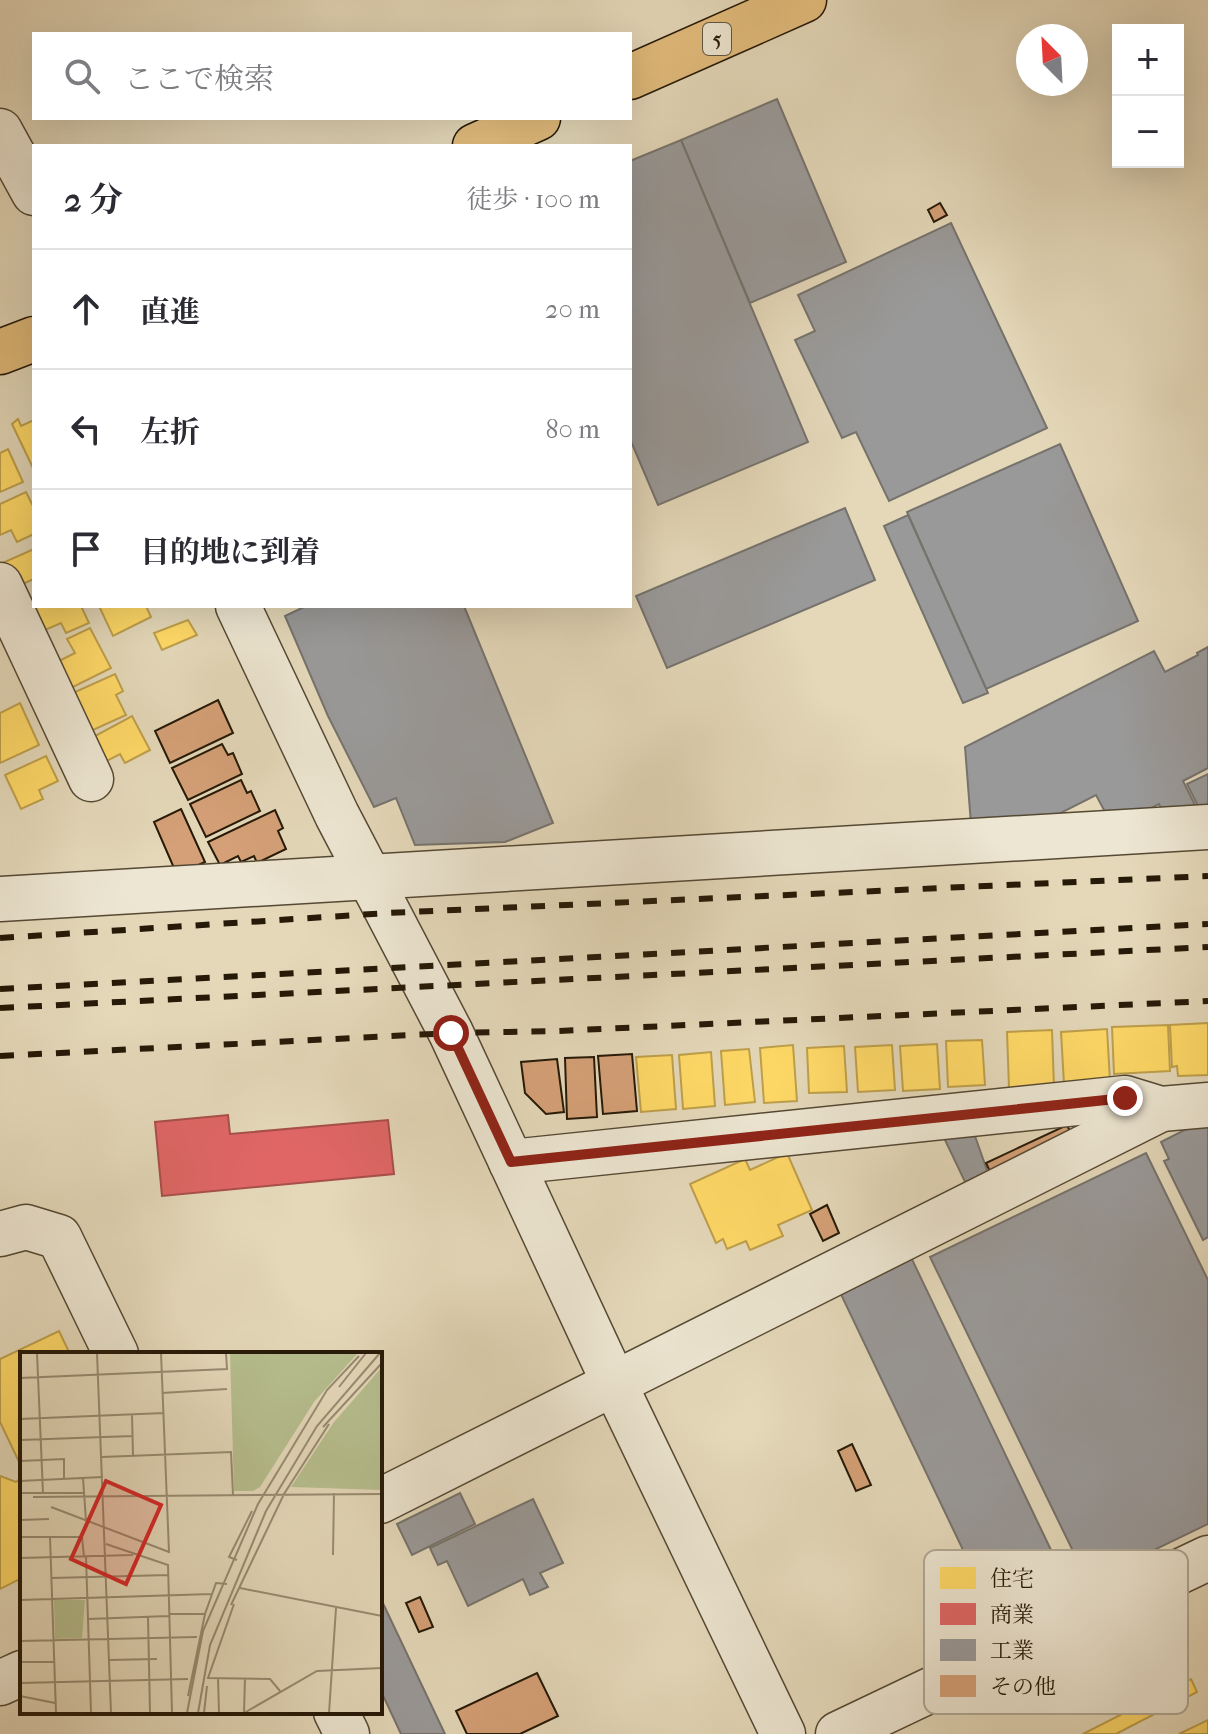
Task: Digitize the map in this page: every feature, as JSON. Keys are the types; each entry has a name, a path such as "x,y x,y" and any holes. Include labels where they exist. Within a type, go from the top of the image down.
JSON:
{"main road":[{"name":"5","path":"632,76 804,0"},
{"path":"480,144 534,120"},
{"path":"0,352 32,340"}],"street":[{"path":"0,131 32,189"},
{"path":"0,585 13,653 91,779"},
{"path":"239,608 337,815 451,1033 614,1383 783,1734"},
{"path":"0,899 1208,827"},
{"path":"511,1162 1125,1098 1161,1109"},
{"path":"382,1500 1161,1109 1208,1105"},
{"path":"0,1234 26,1227 59,1237 115,1352"},
{"path":"1188,1568 1208,1558"},
{"path":"0,1683 20,1674"},
{"path":"838,1734 924,1693"},
{"path":"337,1714 347,1734"}],"building: 住宅":[{"path":"18,419 21,426 32,421 32,466 12,424"},
{"path":"8,449 23,482 0,492 0,453"},
{"path":"26,492 32,504 32,535 17,542 11,530 0,535 0,504"},
{"path":"32,550 32,580 11,589 0,564"},
{"path":"32,604 32,608 82,608 89,623 66,633 61,623 31,636 19,609"},
{"path":"100,608 147,608 151,617 113,636"},
{"path":"188,620 197,635 162,650 154,633"},
{"path":"90,628 111,668 63,692 49,666 75,653 67,639"},
{"path":"115,674 123,691 116,695 126,715 82,735 64,697"},
{"path":"20,703 39,745 0,763 0,713"},
{"path":"132,716 150,750 125,763 120,754 97,766 84,742"},
{"path":"46,756 58,781 39,790 43,799 21,809 5,775"},
{"path":"1208,1023 1208,1075 1178,1076 1177,1066 1172,1067 1170,1025"},
{"path":"1168,1025 1170,1071 1114,1074 1112,1027"},
{"path":"1107,1029 1110,1081 1064,1084 1061,1032"},
{"path":"1052,1030 1054,1087 1009,1088 1007,1032"},
{"path":"982,1040 985,1085 948,1087 946,1041"},
{"path":"937,1044 940,1089 903,1091 900,1046"},
{"path":"793,1045 797,1101 764,1103 760,1048"},
{"path":"892,1045 895,1090 858,1092 855,1047"},
{"path":"844,1046 847,1092 809,1093 807,1048"},
{"path":"749,1049 755,1102 725,1105 721,1051"},
{"path":"711,1052 715,1106 683,1109 679,1055"},
{"path":"672,1055 676,1109 641,1112 636,1057"},
{"path":"787,1153 812,1210 778,1225 783,1236 750,1250 746,1241 727,1249 723,1239 716,1243 690,1184 745,1159 750,1170"},
{"path":"59,1331 69,1352 20,1352 20,1464 0,1422 0,1359"},
{"path":"0,1476 16,1482 20,1479 20,1579 0,1589"},
{"path":"1191,1679 1197,1692 1188,1697 1188,1681"},
{"path":"1122,1714 1155,1714 1116,1734 1083,1734"},
{"path":"1208,1720 1208,1734 1179,1734"}],"building: 商業":[{"path":"228,1115 230,1134 388,1120 394,1174 162,1196 155,1122"}],"building: 工業":[{"path":"777,99 846,262 750,303 681,140"},
{"path":"681,140 808,442 658,505 632,444 632,160"},
{"path":"951,223 1047,428 889,501 856,432 842,438 795,340 815,331 798,295"},
{"path":"1060,444 1138,621 986,689 907,512"},
{"path":"845,508 875,580 667,668 636,596"},
{"path":"908,515 988,693 963,703 884,526"},
{"path":"302,608 465,608 553,823 505,842 415,845 396,798 374,807 328,716 285,616"},
{"path":"1208,647 1208,768 1183,781 1203,821 1169,822 1159,804 1113,827 1096,795 1031,828 971,824 965,747 1154,651 1165,672"},
{"path":"1208,774 1208,822 1206,822 1187,784"},
{"path":"1208,1118 1208,1237 1203,1240 1164,1161 1169,1159 1161,1142"},
{"path":"975,1136 989,1176 967,1186 944,1138"},
{"path":"1146,1153 1208,1280 1208,1524 1154,1550 1072,1550 930,1257"},
{"path":"908,1251 1051,1550 963,1550 837,1286"},
{"path":"460,1493 475,1524 412,1555 397,1524"},
{"path":"533,1499 563,1563 540,1573 548,1587 530,1595 523,1579 468,1606 447,1561 438,1565 430,1548"},
{"path":"382,1601 445,1734 401,1734 382,1693"}],"building: その他":[{"path":"940,203 947,215 934,222 928,210"},
{"path":"218,700 233,733 170,763 155,731"},
{"path":"222,744 228,755 233,753 242,774 188,800 172,768"},
{"path":"241,780 247,793 251,791 260,811 206,837 190,804"},
{"path":"181,809 205,862 177,875 154,822"},
{"path":"275,810 283,828 278,831 286,849 257,863 254,856 241,862 238,856 220,865 208,842"},
{"path":"632,1054 637,1111 603,1114 598,1056"},
{"path":"594,1057 597,1117 567,1119 565,1058"},
{"path":"557,1059 564,1112 546,1114 525,1093 521,1062"},
{"path":"1067,1125 1074,1140 993,1178 986,1163"},
{"path":"827,1205 839,1233 823,1241 810,1214"},
{"path":"852,1444 871,1485 856,1491 838,1451"},
{"path":"420,1597 433,1627 419,1632 406,1603"},
{"path":"537,1673 558,1716 520,1734 467,1734 456,1711"}],"railway":[{"path":"0,938 388,913 1208,876"},
{"path":"0,989 1208,924"},
{"path":"0,1008 1208,947"},
{"path":"0,1056 451,1033 557,1031 1208,1001"}],"route":[{"path":"451,1033 511,1162 1125,1098"}]}
